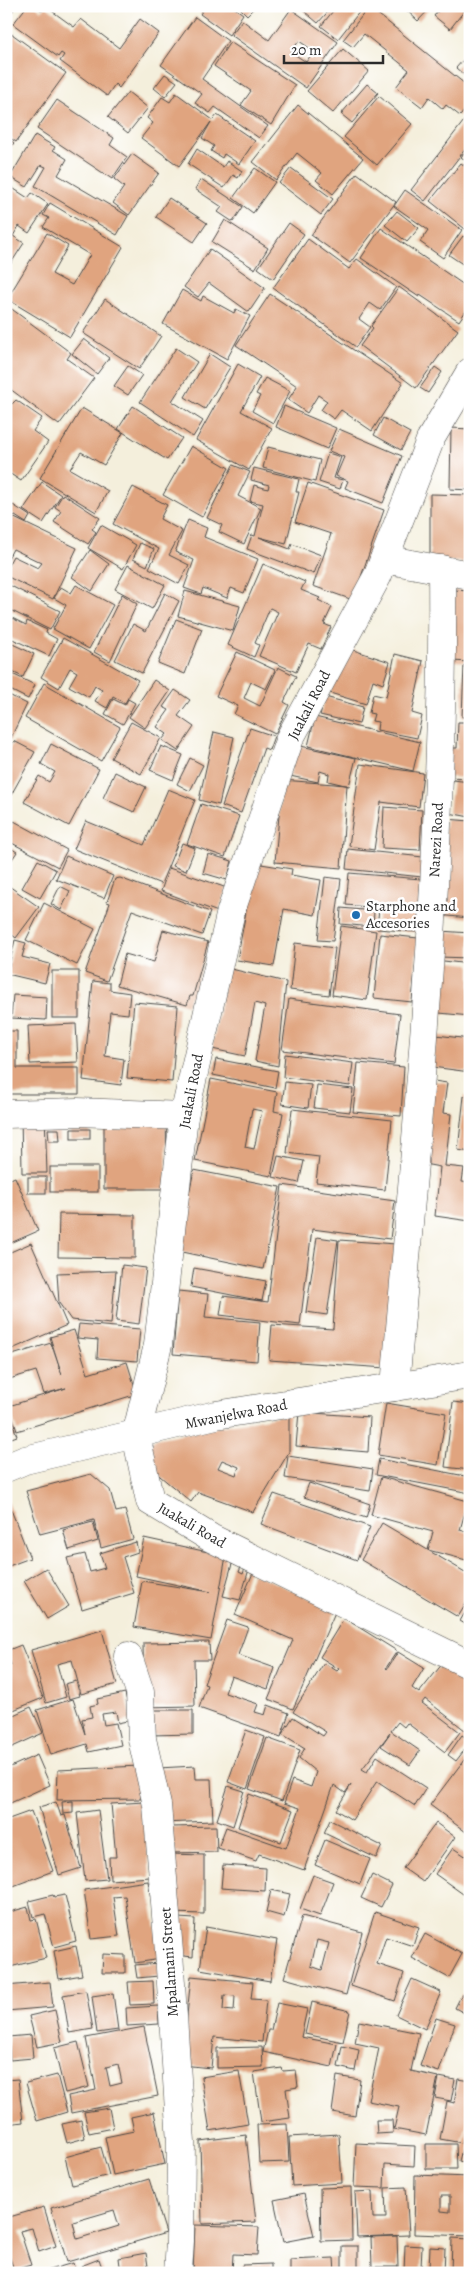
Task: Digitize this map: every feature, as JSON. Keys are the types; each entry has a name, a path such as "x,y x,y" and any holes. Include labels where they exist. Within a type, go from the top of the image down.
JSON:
{"street":[{"name":"Juakali Road","path":"470,372 431,438 378,575 290,738 231,911 184,1116 158,1345 136,1435 150,1501 212,1538 470,1664"},
{"path":"384,559 470,575"},
{"name":"Narezi Road","path":"394,1387 418,1111 442,746 442,570"},
{"path":"6,1114 78,1112 184,1116"},
{"name":"Mwanjelwa Road","path":"6,1468 25,1460 216,1416 470,1375"},
{"name":"Mpalamani Street","path":"128,1656 140,1692 142,1739 157,1805 169,1952 181,2143 178,2273"}],"building":[{"path":"6,6 16,6 6,20"},
{"path":"27,6 36,6 42,11 45,6 74,27 81,19 119,48 140,19 159,33 119,88 115,84 107,96 60,61 64,55 61,53 58,57 13,24"},
{"path":"206,6 232,6 243,14 229,35 200,14"},
{"path":"238,6 256,6 247,15"},
{"path":"298,6 333,6 318,23"},
{"path":"337,6 364,6 338,39 321,26"},
{"path":"402,6 432,6 418,21"},
{"path":"442,6 468,6 450,29 434,16"},
{"path":"369,7 470,88 470,104 460,116 446,105 443,109 429,97 422,107 396,87 409,70 364,34 353,47 343,40"},
{"path":"291,9 338,42 306,88 231,35 242,20 269,40","holes":["299,41 314,51 306,62 291,52"]},
{"path":"195,17 228,41 202,79 268,126 259,138 215,107 210,113 195,103 202,94 161,65"},
{"path":"12,34 66,73 16,142 6,135 6,42"},
{"path":"230,42 295,85 271,125 241,105 251,91 214,66"},
{"path":"343,49 369,71 333,113 307,91"},
{"path":"470,52 470,80 456,68"},
{"path":"165,74 177,82 165,97 154,88"},
{"path":"367,84 378,93 352,123 341,114"},
{"path":"128,92 148,108 128,133 108,117"},
{"path":"176,93 213,120 217,115 255,141 239,164 224,154 222,158 211,151 214,146 202,138 211,122 179,166 141,138 153,123 147,118 162,97 170,102"},
{"path":"379,96 412,124 377,165 344,137"},
{"path":"57,100 114,138 110,145 127,157 112,179 37,129"},
{"path":"298,105 363,158 333,194 316,180 322,173 297,153 276,180 253,162"},
{"path":"470,113 470,143 425,201 411,190"},
{"path":"35,135 55,147 53,150 67,159 58,175 128,216 117,235 35,186 46,167 41,165 27,187 10,177"},
{"path":"6,137 14,143 6,153"},
{"path":"470,145 470,164 461,157"},
{"path":"197,149 223,167 227,161 242,171 238,178 233,175 224,188 188,164"},
{"path":"132,154 159,173 129,215 113,203 124,187 114,179"},
{"path":"461,163 470,170 470,233 430,201"},
{"path":"255,168 275,182 253,213 233,198"},
{"path":"291,168 333,199 321,215 279,183"},
{"path":"357,173 396,202 350,263 311,235"},
{"path":"201,179 243,207 233,222 218,212 222,207 195,189"},
{"path":"11,187 28,198 32,193 48,204 29,233 19,226 13,236 24,243 6,271 6,195"},
{"path":"405,190 462,230 443,258 420,242 428,230 394,206"},
{"path":"169,198 207,223 194,242 156,217"},
{"path":"50,203 123,247 70,337 7,299 47,233 68,246 52,274 72,285 90,255 43,227 49,218 43,215"},
{"path":"397,211 419,228 407,242 385,225"},
{"path":"225,220 268,248 255,269 212,242"},
{"path":"289,223 304,234 273,279 258,268"},
{"path":"381,228 464,285 470,277 470,305 459,321 361,258"},
{"path":"463,236 470,241 470,269 449,255"},
{"path":"308,239 349,269 357,259 396,287 380,310 370,303 359,319 370,327 356,347 273,288"},
{"path":"210,249 265,288 249,312 209,283 198,297 184,287"},
{"path":"399,287 458,330 416,388 360,346 373,328 371,326"},
{"path":"182,290 201,301 203,296 234,313 236,309 250,316 227,359 163,324"},
{"path":"270,294 403,383 372,431 341,410 334,419 321,410 327,401 318,395 307,413 288,400 297,386 236,345"},
{"path":"105,299 161,336 139,369 83,333"},
{"path":"9,307 71,353 67,359 94,378 59,425 6,386 6,310"},
{"path":"84,339 109,358 97,374 72,354"},
{"path":"176,348 197,362 172,401 203,421 193,437 140,402"},
{"path":"210,354 230,367 205,409 185,397"},
{"path":"238,364 260,377 241,411 272,428 249,470 196,440"},
{"path":"128,366 142,375 128,395 114,386"},
{"path":"435,367 442,372 428,393 420,388"},
{"path":"265,378 290,391 273,423 252,411 260,396 256,394"},
{"path":"6,400 12,404 16,400 42,418 33,431 48,442 21,481 6,471"},
{"path":"133,406 182,438 167,460 118,429"},
{"path":"284,406 336,428 327,449 276,427"},
{"path":"82,408 123,433 104,465 81,452 70,469 108,491 96,512 40,478"},
{"path":"383,418 410,433 401,450 374,435"},
{"path":"451,428 470,429 470,490 450,489"},
{"path":"339,429 402,456 383,503 345,488 348,481 336,476 344,457 329,451"},
{"path":"191,446 229,468 202,517 163,495"},
{"path":"268,447 320,460 315,482 263,468"},
{"path":"328,453 341,457 334,478 343,480 340,489 319,482"},
{"path":"233,465 250,472 238,496 261,508 244,544 219,532 222,525 207,518"},
{"path":"254,468 299,479 296,492 299,492 286,544 259,537 290,549 292,544 321,555 314,574 247,549 252,535 255,536 263,504 250,501 254,485 268,489 269,485 251,480"},
{"path":"42,482 61,495 43,523 23,510"},
{"path":"308,483 384,510 353,600 313,586 331,534 295,522"},
{"path":"133,487 167,505 160,519 182,531 169,555 189,565 179,584 149,568 159,549 113,524"},
{"path":"63,494 100,518 92,529 96,532 88,544 54,522 61,511 55,507"},
{"path":"430,494 470,495 470,562 430,561"},
{"path":"13,505 30,516 26,523 9,512"},
{"path":"6,514 77,548 53,599 6,576 6,569 13,556 38,568 42,563 13,549 6,562"},
{"path":"188,520 207,528 204,537 258,559 244,593 231,588 227,598 203,588 201,594 184,588 194,560 175,552"},
{"path":"101,525 136,545 123,569 88,548"},
{"path":"140,543 154,549 147,566 133,559"},
{"path":"90,550 109,564 92,591 72,577"},
{"path":"263,564 305,582 301,590 320,598 318,600 332,607 324,624 331,627 321,649 309,644 296,672 259,656 278,612 270,608 255,643 259,645 254,657 228,645"},
{"path":"128,565 165,585 152,609 115,589"},
{"path":"7,584 60,611 50,630 6,608"},
{"path":"76,585 113,605 89,649 53,629 66,605 54,598 61,587 71,593"},
{"path":"454,590 470,591 470,662 451,661"},
{"path":"185,591 240,606 233,631 178,616"},
{"path":"165,593 179,601 142,673 115,660 133,624 146,631"},
{"path":"122,594 137,604 110,661 94,652"},
{"path":"10,617 26,625 27,621 47,630 46,633 57,639 49,656 6,636 6,627"},
{"path":"176,619 202,629 185,674 158,663"},
{"path":"63,638 138,680 125,703 113,696 107,708 95,701 102,690 95,686 89,697 69,686 77,672 70,668 59,688 41,677"},
{"path":"6,641 34,654 23,677 6,669"},
{"path":"344,647 390,662 383,684 373,680 366,704 330,693"},
{"path":"237,652 275,670 266,689 251,682 244,698 260,706 278,667 296,676 284,702 289,705 275,734 234,714 238,706 216,696"},
{"path":"395,654 423,661 412,713 422,716 417,738 377,730 378,722 372,721 374,714 369,713 373,694 386,697"},
{"path":"464,665 470,665 470,717 462,717"},
{"path":"6,671 35,685 28,699 6,688"},
{"path":"154,680 170,691 145,728 129,717"},
{"path":"44,683 120,727 101,761 25,718"},
{"path":"175,690 190,700 178,716 194,727 178,751 162,740 167,734 157,727 169,710 163,707"},
{"path":"6,695 27,704 6,748"},
{"path":"325,697 363,707 359,724 320,715"},
{"path":"113,699 125,705 128,699 135,703 123,724 105,714"},
{"path":"315,717 420,742 413,771 308,746"},
{"path":"131,722 161,738 141,774 111,758"},
{"path":"458,722 470,722 470,778 447,777 448,748 457,748"},
{"path":"250,728 274,736 269,750 264,748 241,813 222,806"},
{"path":"214,732 234,737 219,805 199,800"},
{"path":"14,741 35,752 6,804 6,755"},
{"path":"51,744 99,769 69,826 24,802 39,776 49,782 55,772 41,764"},
{"path":"296,745 356,758 349,786 328,781 329,774 320,771 318,782 290,776"},
{"path":"161,746 183,755 173,780 150,770"},
{"path":"190,758 203,765 190,791 177,784"},
{"path":"360,764 423,773 419,807 381,802 374,850 349,846"},
{"path":"115,772 146,787 134,812 103,798"},
{"path":"282,780 347,785 341,868 275,862"},
{"path":"453,780 470,782 470,817 449,813"},
{"path":"168,789 195,800 161,884 74,849 86,821 144,845"},
{"path":"201,804 239,816 225,857 187,844"},
{"path":"384,807 422,810 420,850 382,848"},
{"path":"446,819 470,821 470,918 437,915"},
{"path":"14,821 67,850 58,867 6,840"},
{"path":"182,843 195,848 186,871 173,866"},
{"path":"6,845 17,852 6,868"},
{"path":"348,849 423,857 422,877 346,869"},
{"path":"208,854 232,861 227,880 203,873"},
{"path":"66,856 113,876 104,898 56,879"},
{"path":"38,860 56,870 40,898 22,888"},
{"path":"255,863 292,869 291,875 321,880 315,915 284,909 274,966 237,960"},
{"path":"169,868 227,888 218,912 161,891"},
{"path":"349,873 421,879 417,932 377,929 379,908 346,905"},
{"path":"325,877 341,879 333,941 318,940"},
{"path":"120,878 210,912 202,935 132,910 107,981 85,973 110,903 107,902 115,879"},
{"path":"6,884 39,907 16,938 6,930"},
{"path":"60,886 70,891 61,910 51,904"},
{"path":"44,903 95,929 77,965 26,940"},
{"path":"341,908 374,911 373,927 340,924"},
{"path":"341,926 376,931 367,1000 332,995"},
{"path":"163,930 208,942 193,996 190,996 187,1005 117,985 125,954 154,962"},
{"path":"440,931 470,933 470,958 439,957"},
{"path":"380,934 418,938 412,1002 374,998"},
{"path":"15,940 26,943 22,957 50,964 45,983 7,974"},
{"path":"295,943 335,948 329,995 290,990"},
{"path":"435,960 470,964 470,1016 429,1012"},
{"path":"227,968 286,982 278,1066 255,1061 265,1006 255,1003 245,1056 212,1049"},
{"path":"52,971 79,971 79,1018 52,1018"},
{"path":"93,981 110,983 110,990 130,993 128,1014 110,1012 105,1056 124,1059 121,1085 83,1080"},
{"path":"13,995 47,997 46,1020 11,1018"},
{"path":"289,999 400,1014 394,1064 282,1050"},
{"path":"134,1002 178,1006 172,1082 127,1078"},
{"path":"76,1024 78,1062 30,1064 28,1026"},
{"path":"6,1031 17,1031 17,1068 79,1068 79,1094 6,1094"},
{"path":"436,1035 470,1039 470,1072 432,1067"},
{"path":"285,1054 353,1063 350,1086 283,1077"},
{"path":"216,1059 278,1071 275,1088 213,1075"},
{"path":"358,1063 404,1067 401,1116 353,1112"},
{"path":"211,1079 277,1092 274,1111 283,1113 271,1176 195,1161","holes":["252,1109 262,1111 254,1149 245,1147"]},
{"path":"434,1081 447,1083 443,1113 451,1114 445,1166 464,1168 462,1182 470,1183 470,1221 435,1216 440,1167 424,1164"},
{"path":"285,1082 311,1085 308,1108 282,1104"},
{"path":"317,1085 353,1089 350,1112 314,1108"},
{"path":"464,1096 470,1097 470,1152 458,1150"},
{"path":"104,1105 166,1106 167,1189 104,1189"},
{"path":"292,1109 392,1120 385,1190 316,1182 319,1157 287,1153"},
{"path":"21,1113 45,1113 47,1173 22,1173"},
{"path":"48,1129 59,1129 60,1141 49,1141"},
{"path":"71,1129 90,1129 90,1139 71,1139"},
{"path":"278,1156 304,1161 299,1183 273,1177"},
{"path":"50,1167 98,1167 98,1192 50,1192"},
{"path":"194,1170 280,1187 263,1269 177,1251"},
{"path":"15,1177 38,1231 6,1245 6,1181"},
{"path":"28,1177 46,1177 46,1193 28,1193"},
{"path":"282,1185 395,1201 390,1239 312,1229 300,1325 220,1315 223,1296 268,1302"},
{"path":"59,1214 135,1215 135,1258 58,1257"},
{"path":"317,1237 338,1240 327,1315 306,1312"},
{"path":"339,1240 396,1244 386,1368 269,1360 272,1325 333,1329"},
{"path":"31,1243 67,1325 10,1350 6,1340 6,1254"},
{"path":"122,1265 146,1268 139,1324 116,1321"},
{"path":"194,1268 266,1281 262,1301 191,1287"},
{"path":"116,1271 111,1324 71,1320 59,1303 57,1273"},
{"path":"178,1291 208,1294 205,1317 260,1322 257,1361 173,1354"},
{"path":"79,1324 140,1329 137,1361 97,1358 98,1340 77,1338"},
{"path":"74,1330 88,1374 127,1362 137,1394 17,1431 9,1406 66,1388 44,1394 36,1371 6,1380 6,1357 51,1343 62,1375 50,1337"},
{"path":"453,1402 470,1404 470,1470 445,1467"},
{"path":"386,1403 446,1413 438,1465 378,1455"},
{"path":"6,1405 17,1436 6,1440"},
{"path":"299,1412 370,1417 368,1452 296,1446"},
{"path":"289,1414 289,1452 253,1512 198,1492 191,1502 142,1461 154,1439","holes":["222,1460 239,1467 236,1475 218,1468"]},
{"path":"288,1456 373,1469 370,1491 285,1478"},
{"path":"379,1459 470,1477 470,1493 376,1475"},
{"path":"91,1474 110,1490 116,1512 125,1510 133,1539 101,1548 94,1520 40,1534 26,1491"},
{"path":"381,1477 468,1501 460,1530 470,1533 470,1561 428,1550 433,1532 371,1515"},
{"path":"309,1483 370,1504 366,1518 304,1497"},
{"path":"274,1494 370,1527 357,1560 261,1524"},
{"path":"6,1502 8,1502 30,1558 6,1567"},
{"path":"93,1522 98,1541 69,1550 63,1530"},
{"path":"382,1523 470,1575 470,1597 458,1617 361,1560"},
{"path":"144,1538 226,1556 211,1640 134,1627 142,1581 211,1592 136,1576"},
{"path":"136,1542 138,1552 123,1557 134,1593 82,1609 67,1558 85,1554 90,1572 105,1568 100,1553"},
{"path":"232,1564 241,1567 239,1572 243,1574 245,1568 249,1569 240,1600 223,1596"},
{"path":"46,1568 69,1606 47,1619 24,1581"},
{"path":"253,1573 336,1610 293,1709 268,1699 293,1640 235,1615"},
{"path":"470,1604 470,1627 460,1621"},
{"path":"344,1618 397,1651 387,1669 398,1652 424,1668 412,1688 419,1693 447,1658 470,1677 470,1734 425,1699 422,1703 460,1732 445,1752 407,1723 404,1727 398,1722 391,1731 420,1751 410,1765 381,1746 390,1733 362,1769 367,1772 377,1756 426,1788 415,1806 377,1781 352,1820 336,1810 351,1785 345,1793 334,1785 304,1870 259,1854 256,1861 218,1848 226,1827 286,1848 300,1808 284,1803 292,1780 311,1787 316,1772 299,1758 305,1748 282,1734 293,1717 323,1736 326,1732 293,1712 324,1663 337,1671 339,1669 320,1657"},
{"path":"227,1620 248,1627 238,1655 275,1668 268,1689 231,1676 225,1693 258,1704 255,1712 265,1715 268,1705 289,1713 281,1737 199,1708 207,1685 204,1684"},
{"path":"102,1630 117,1684 81,1694 72,1660 57,1664 66,1697 46,1703 31,1650"},
{"path":"209,1642 210,1660 194,1660 195,1706 144,1707 143,1643"},
{"path":"21,1645 43,1698 6,1713 6,1667 11,1665 6,1651"},
{"path":"76,1681 80,1696 69,1699 65,1684"},
{"path":"125,1693 131,1720 118,1723 116,1712 102,1714 104,1725 116,1723 121,1745 89,1752 87,1744 51,1755 37,1710 73,1699 85,1734 82,1719 92,1717 90,1706 98,1704 97,1699"},
{"path":"31,1707 43,1733 6,1750 6,1726 12,1723 9,1717"},
{"path":"150,1710 193,1710 193,1734 151,1735"},
{"path":"246,1730 265,1737 247,1789 228,1782"},
{"path":"462,1735 470,1740 470,1743 456,1761 448,1755"},
{"path":"267,1738 300,1750 282,1801 249,1789"},
{"path":"470,1752 470,1835 430,1805"},
{"path":"37,1755 50,1785 6,1805 6,1769"},
{"path":"139,1766 141,1799 57,1800 58,1770"},
{"path":"195,1766 196,1779 211,1779 213,1821 161,1823 158,1768"},
{"path":"228,1786 244,1791 233,1826 217,1820"},
{"path":"249,1794 293,1810 281,1842 238,1827"},
{"path":"73,1801 73,1813 63,1814 62,1802"},
{"path":"56,1802 61,1816 65,1815 81,1868 59,1875 39,1807"},
{"path":"144,1802 150,1877 110,1880 109,1857 116,1857 111,1804"},
{"path":"98,1810 107,1879 85,1881 77,1813"},
{"path":"31,1811 53,1871 8,1888 6,1883 6,1820"},
{"path":"330,1820 382,1846 376,1858 324,1833"},
{"path":"436,1823 455,1837 423,1882 403,1868"},
{"path":"216,1826 217,1852 172,1853 171,1827"},
{"path":"325,1840 370,1859 360,1884 315,1865"},
{"path":"453,1848 470,1859 470,1899 435,1874"},
{"path":"170,1854 204,1855 204,1914 170,1913"},
{"path":"223,1865 266,1868 265,1891 221,1888"},
{"path":"313,1875 333,1882 320,1916 300,1909"},
{"path":"372,1875 392,1885 381,1907 361,1898"},
{"path":"148,1881 161,1959 135,1963 125,1896 113,1897 119,1936 91,1939 84,1890"},
{"path":"271,1890 290,1894 284,1917 266,1912"},
{"path":"53,1895 54,1897 65,1895 76,1941 54,1947 45,1914 33,1917 29,1901"},
{"path":"28,1907 31,1920 36,1919 46,1958 6,1968 6,1913"},
{"path":"375,1912 419,1927 413,1946 386,1937 377,1964 404,1973 395,2001 351,1986"},
{"path":"302,1916 362,1932 346,1995 284,1978","holes":["317,1940 329,1943 322,1970 311,1966"]},
{"path":"178,1918 195,1919 193,1957 175,1955"},
{"path":"206,1927 277,1940 270,1981 200,1969"},
{"path":"425,1934 462,1954 449,1978 412,1958"},
{"path":"76,1946 82,1975 59,1979 54,1951"},
{"path":"103,1954 125,1955 125,1973 102,1973"},
{"path":"158,1963 159,1976 137,1978 135,1965"},
{"path":"191,1976 253,1982 251,1999 266,2000 262,2042 214,2037 211,2068 182,2065","holes":["224,1995 235,1996 234,2011 223,2010"]},
{"path":"412,1979 441,1992 425,2029 396,2015"},
{"path":"153,1981 154,2004 130,2005 128,1982"},
{"path":"50,1982 53,2007 6,2011 6,1986"},
{"path":"86,1991 93,2029 69,2033 63,1995"},
{"path":"113,1993 118,2030 97,2033 92,1996"},
{"path":"462,1994 470,1998 470,2016 455,2008"},
{"path":"312,2002 350,2011 343,2042 305,2034"},
{"path":"277,2003 307,2009 301,2037 337,2044 332,2067 263,2052 268,2030 271,2030"},
{"path":"158,2006 159,2024 127,2026 126,2008"},
{"path":"55,2010 62,2042 37,2047 29,2016"},
{"path":"436,2018 455,2024 439,2072 420,2066"},
{"path":"359,2021 419,2033 411,2071 438,2077 426,2135 394,2129 399,2107 368,2101 379,2048 355,2043"},
{"path":"144,2027 158,2096 71,2113 68,2096 96,2090 86,2038","holes":["118,2064 122,2083 110,2086 106,2067"]},
{"path":"31,2035 33,2058 10,2060 8,2037"},
{"path":"78,2042 89,2087 65,2093 54,2048"},
{"path":"342,2046 359,2050 355,2071 338,2067"},
{"path":"262,2047 263,2067 217,2068 217,2048"},
{"path":"282,2068 283,2071 296,2070 298,2087 286,2089 290,2118 261,2122 254,2072"},
{"path":"239,2071 248,2124 210,2131 201,2077"},
{"path":"57,2075 67,2112 37,2121 26,2083"},
{"path":"337,2076 360,2080 355,2116 332,2112"},
{"path":"439,2077 455,2080 451,2101 435,2098"},
{"path":"18,2079 23,2122 7,2124 6,2080"},
{"path":"458,2079 470,2081 470,2112 462,2143 440,2139 447,2101 454,2103"},
{"path":"109,2108 113,2128 89,2133 84,2112"},
{"path":"154,2112 165,2164 113,2175 105,2137 134,2131 131,2117"},
{"path":"81,2120 85,2138 67,2143 62,2124"},
{"path":"376,2120 392,2120 393,2133 377,2134"},
{"path":"470,2123 470,2164 459,2161"},
{"path":"287,2124 289,2162 259,2163 257,2125"},
{"path":"339,2134 342,2183 292,2186 289,2137"},
{"path":"246,2135 256,2222 202,2224 200,2141"},
{"path":"356,2143 415,2146 414,2166 385,2164 384,2188 354,2187"},
{"path":"426,2144 456,2144 457,2169 426,2169"},
{"path":"101,2147 109,2175 72,2185 65,2157"},
{"path":"415,2175 470,2177 470,2236 414,2234","holes":["441,2196 450,2196 450,2212 441,2211"]},
{"path":"149,2179 166,2233 67,2262 51,2208","holes":["114,2210 119,2226 77,2239 73,2222"]},
{"path":"351,2187 352,2240 321,2241 320,2188"},
{"path":"406,2187 409,2235 357,2237 355,2192 372,2191 373,2218 386,2218 385,2188"},
{"path":"304,2194 314,2236 283,2242 274,2200"},
{"path":"44,2207 56,2246 39,2252 32,2228 20,2231 31,2265 14,2270 6,2246 6,2218"},
{"path":"195,2225 259,2227 257,2255 233,2254 232,2273 193,2273"},
{"path":"397,2236 398,2267 372,2267 371,2237"},
{"path":"452,2238 470,2239 470,2273 451,2273"},
{"path":"405,2245 422,2246 421,2268 429,2268 430,2247 445,2248 444,2273 404,2273"},
{"path":"342,2246 358,2246 358,2273 342,2273"},
{"path":"146,2253 149,2273 121,2273 119,2258"},
{"path":"334,2258 335,2273 290,2273 290,2260"},
{"path":"99,2259 104,2273 83,2273 81,2266"},
{"path":"73,2263 76,2273 42,2273 42,2272"},
{"path":"271,2264 271,2273 242,2273 242,2265"}],"place":[{"name":"Starphone and Accesories","path":"356,915"}]}
